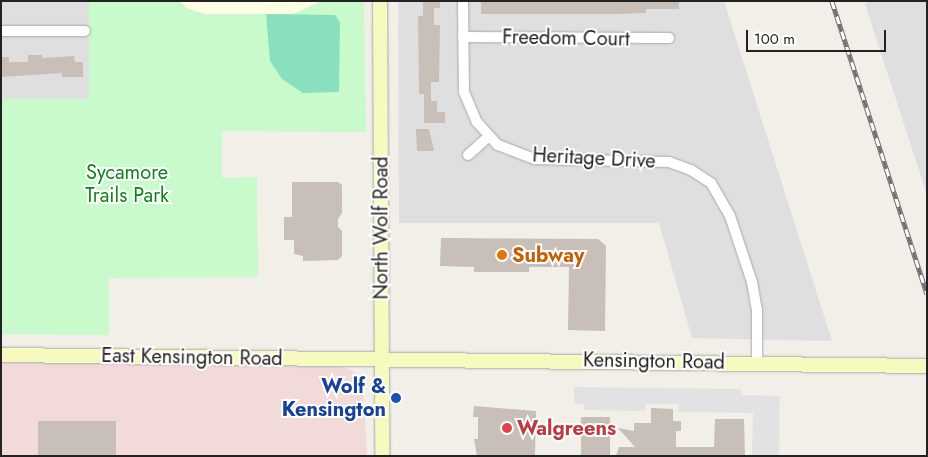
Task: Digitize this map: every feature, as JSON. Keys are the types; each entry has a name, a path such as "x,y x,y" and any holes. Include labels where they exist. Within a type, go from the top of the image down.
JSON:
{"main road":[{"name":"North Wolf Road","path":"380,1 382,456"},
{"name":"East Kensington Road","path":"1,355 382,358"},
{"name":"Kensington Road","path":"382,358 757,362 927,366"}],"street":[{"name":"Heritage Drive","path":"463,1 464,92 477,122 488,137 509,151 534,158 658,161 679,165 702,176 718,193 730,216 752,282 757,309 757,362"},
{"path":"1,31 85,32"},
{"name":"Freedom Court","path":"463,37 669,38"},
{"path":"468,155 488,137"},
{"path":"702,176 708,166"}],"shaded area":[{"path":"1,1 89,1 89,99 1,99"},
{"path":"180,1 322,1 293,14 204,14 186,8"},
{"path":"398,1 724,1 832,341 692,338 659,223 399,223"},
{"path":"869,1 927,1 927,195 865,4"},
{"path":"1,361 342,367 352,370 363,384 367,456 1,456"},
{"path":"574,387 741,389 741,395 780,396 779,456 752,456 753,413 679,412 679,404 645,404 645,411 584,410 584,404 574,404"}],"green space":[{"name":"Sycamore Trails Park","path":"89,1 180,1 186,8 204,14 293,14 322,1 364,1 366,132 222,131 222,178 257,177 258,277 109,278 109,335 1,334 1,99 89,99"},
{"path":"266,14 335,15 340,22 339,92 303,93 282,79 270,61"}],"building":[{"path":"423,1 440,1 440,8 434,8 434,25 440,25 439,82 431,82 431,101 437,101 437,112 445,112 445,123 424,123 424,94 419,94 418,16 423,16"},
{"path":"481,1 679,1 679,9 646,9 646,13 619,14 481,14"},
{"path":"28,55 42,55 42,58 74,56 75,62 83,62 83,77 62,77 62,73 1,77 1,57 9,57 9,62 28,62"},
{"path":"416,129 429,129 434,151 417,151"},
{"path":"292,182 338,182 342,185 342,213 338,219 338,227 342,231 342,256 338,260 303,261 303,256 294,254 294,240 284,240 284,217 292,217"},
{"path":"441,238 598,239 606,246 605,331 568,330 569,267 529,267 529,272 474,272 474,267 440,266"},
{"name":"Walgreens","path":"474,406 536,411 535,456 477,456 474,439 478,439 478,417 473,417"},
{"path":"651,408 673,409 673,421 681,421 681,431 676,431 676,447 714,447 715,419 744,419 745,456 616,456 619,447 635,447 618,428 634,431 634,423 651,423"},
{"path":"581,417 610,417 610,456 581,456"},
{"path":"38,421 116,421 116,456 38,456"}],"railway":[{"path":"832,1 927,294"}],"place":[{"name":"Subway","path":"502,255"},
{"name":"Wolf & Kensington","path":"396,398"},
{"name":"Walgreens","path":"507,428"}]}
